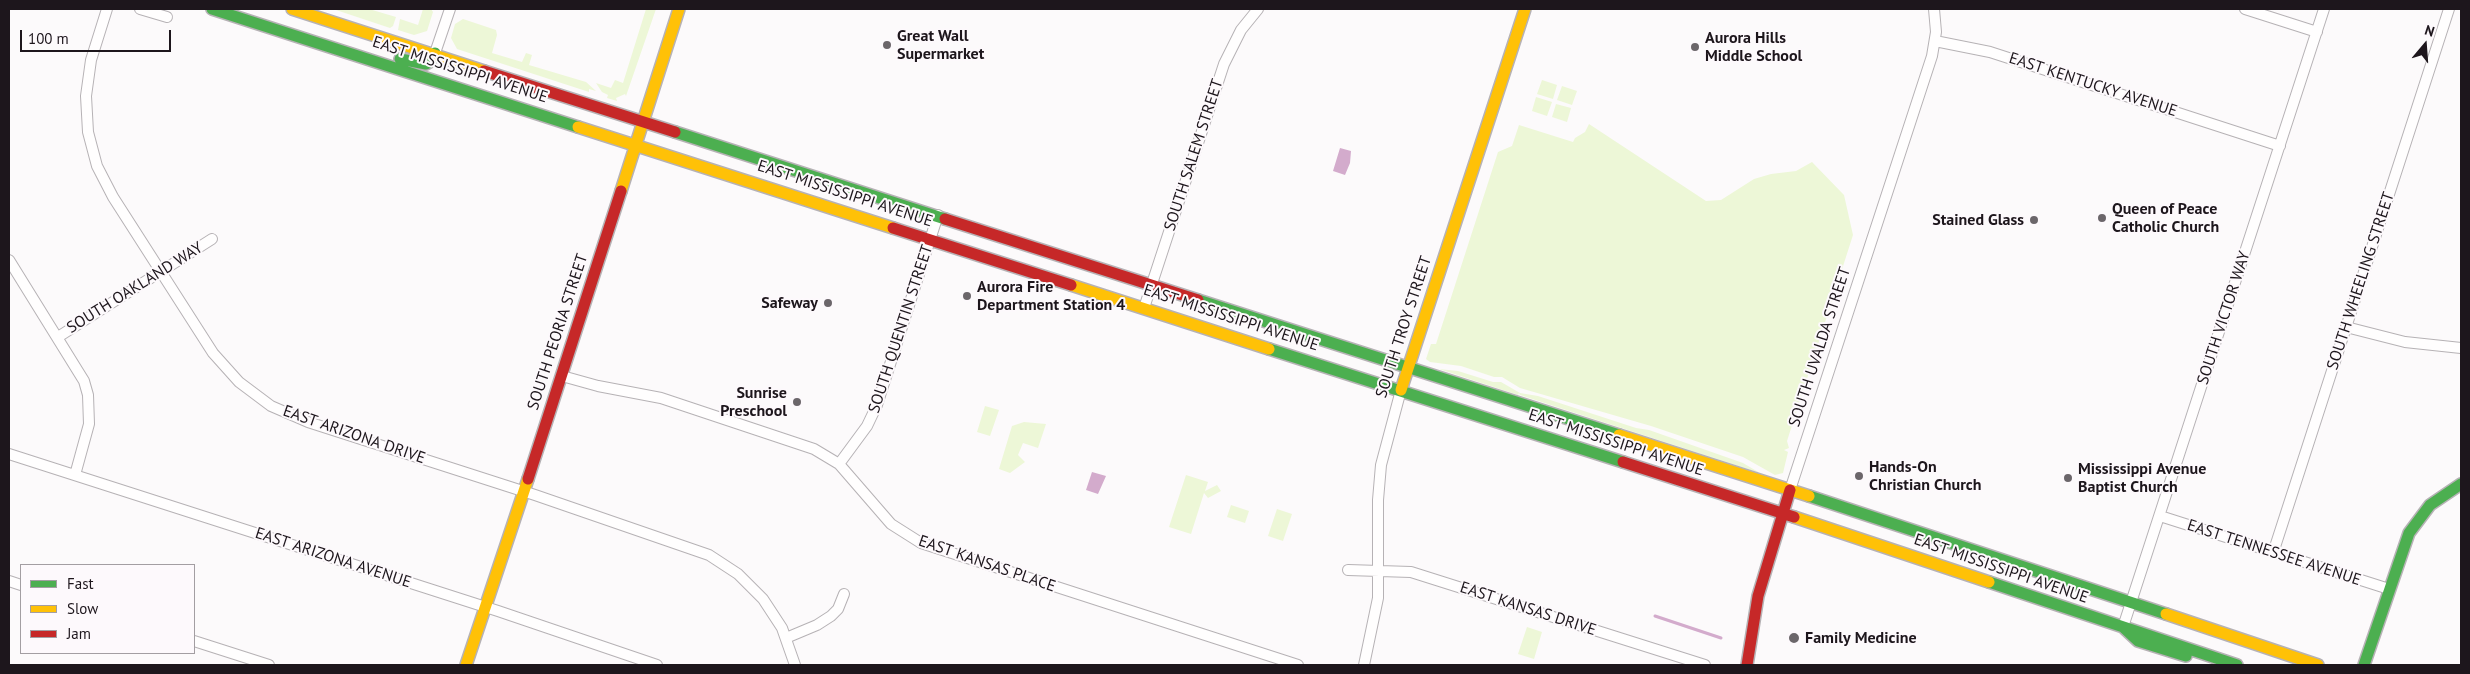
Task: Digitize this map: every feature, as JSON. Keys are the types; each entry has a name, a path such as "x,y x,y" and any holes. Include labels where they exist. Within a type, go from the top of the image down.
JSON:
{"main road":[{"name":"EAST MISSISSIPPI AVENUE","path":"212,9 635,143 1783,514 2237,665"},
{"name":"EAST MISSISSIPPI AVENUE","path":"292,9 435,53 1790,490 2318,665"},
{"name":"SOUTH PEORIA STREET","path":"466,665 562,376 678,9"},
{"name":"SOUTH TROY STREET","path":"1400,390 1525,9"},
{"path":"333,47 419,63 431,61 435,53"},
{"path":"2364,665 2402,549 2419,518 2437,499 2461,484"},
{"name":"SOUTH UVALDA STREET","path":"1747,665 1758,596 1790,490"},
{"path":"2123,627 2138,641 2213,665"}],"street":[{"name":"EAST ARIZONA DRIVE","path":"107,9 88,78 86,105 88,132 92,149 105,183 160,272 225,368 239,382 271,406 308,422 693,548 709,555 738,574 752,586 773,613 786,638 795,665"},
{"path":"140,9 167,17"},
{"path":"435,53 450,9"},
{"name":"SOUTH SALEM STREET","path":"1144,308 1224,64 1241,30 1258,9"},
{"path":"1934,9 1936,41"},
{"path":"2245,9 2317,32"},
{"name":"SOUTH VICTOR WAY","path":"2123,627 2324,9"},
{"name":"SOUTH WHEELING STREET","path":"2273,553 2450,9"},
{"name":"EAST KENTUCKY AVENUE","path":"1936,41 1990,52 2280,146"},
{"name":"SOUTH UVALDA STREET","path":"1790,490 1936,41"},
{"name":"SOUTH QUENTIN STREET","path":"839,464 868,426 877,405 938,215"},
{"name":"SOUTH OAKLAND WAY","path":"58,337 212,240"},
{"path":"9,260 78,368 84,381 89,402 86,438 75,475"},
{"path":"2346,327 2404,342 2461,348"},
{"name":"EAST KANSAS PLACE","path":"562,376 598,386 661,398 802,445 839,464 891,524 921,543 1294,665"},
{"name":"SOUTH TROY STREET","path":"1364,665 1375,620 1380,570 1378,511 1380,474 1385,444 1400,390"},
{"name":"EAST ARIZONA AVENUE","path":"9,454 486,607 657,665"},
{"name":"EAST TENNESSEE AVENUE","path":"2160,516 2389,589"},
{"name":"EAST KANSAS DRIVE","path":"1348,570 1411,572 1705,665"},
{"path":"786,638 817,625 831,616 838,609 844,594"},
{"path":"195,641 269,665"}],"green space":[{"path":"333,9 369,9 396,17 393,26 390,28"},
{"path":"423,9 431,9 433,12 427,31 414,35 398,30 400,19 418,25"},
{"path":"646,9 656,9 626,96 625,94 616,98 617,101 607,98 608,95 602,92 596,83 611,88 615,80 623,83"},
{"path":"463,19 496,30 497,35 492,53 522,62 526,53 532,55 529,65 586,82 596,91 589,89 589,92 457,49 451,38 455,24"},
{"path":"1542,80 1557,85 1553,99 1537,94"},
{"path":"1562,86 1577,91 1572,105 1557,100"},
{"path":"1536,97 1552,102 1547,116 1532,111"},
{"path":"1556,104 1571,108 1567,122 1552,117"},
{"path":"1589,124 1706,201 1721,200 1754,179 1771,174 1796,171 1812,162 1844,195 1853,235 1787,441 1789,448 1784,450 1788,452 1783,473 1775,475 1743,457 1651,426 1520,388 1502,377 1494,377 1461,366 1430,362 1426,359 1431,344 1436,344 1498,152 1512,146 1519,125 1573,142 1575,138 1585,132"},
{"path":"1439,369 1458,371 1493,382 1501,382 1520,393 1538,396 1636,428 1649,430 1743,463 1760,473 1520,395 1519,393 1518,395"},
{"path":"985,406 999,410 990,436 977,432"},
{"path":"1024,422 1046,424 1038,448 1023,443 1018,455 1025,462 1010,473 999,469 1012,426"},
{"path":"1186,475 1208,482 1205,491 1217,485 1221,491 1208,498 1204,493 1191,534 1169,527"},
{"path":"1231,505 1249,511 1245,523 1227,517"},
{"path":"1277,509 1292,514 1283,541 1268,536"},
{"path":"1527,627 1542,632 1534,659 1518,654"}],"shaded area":[{"path":"1340,148 1351,151 1350,163 1345,175 1333,171"},
{"path":"1092,472 1106,476 1098,494 1086,490"}],"waterway":[{"path":"1655,616 1721,638"}],"traffic: fast":[{"path":"212,9 578,127"},
{"path":"400,59 426,64 431,61 435,53"},
{"path":"675,132 945,219"},
{"path":"1198,300 1619,435"},
{"path":"1269,349 1623,462"},
{"path":"2364,665 2409,533 2430,505 2461,484"},
{"path":"1809,496 2166,614"},
{"path":"1989,582 2237,665"},
{"path":"2124,628 2138,641 2186,656"}],"traffic: slow":[{"path":"292,9 484,71"},
{"path":"621,191 679,9"},
{"path":"1401,390 1525,9"},
{"path":"578,127 893,228"},
{"path":"1071,285 1269,349"},
{"path":"1619,435 1809,496"},
{"path":"466,665 528,479"},
{"path":"1794,517 1989,582"},
{"path":"2166,614 2318,665"}],"traffic: jam":[{"path":"484,71 675,132"},
{"path":"528,479 621,191"},
{"path":"945,219 1198,300"},
{"path":"893,228 1071,285"},
{"path":"1623,462 1794,517"},
{"path":"1747,665 1758,596 1790,490"}],"place":[{"name":"Great Wall Supermarket","path":"887,45"},
{"name":"Aurora Hills Middle School","path":"1695,47"},
{"name":"Queen of Peace Catholic Church","path":"2102,218"},
{"name":"Stained Glass","path":"2034,220"},
{"name":"Aurora Fire Department Station 4","path":"967,296"},
{"name":"Safeway","path":"828,303"},
{"name":"Sunrise Preschool","path":"797,402"},
{"name":"Hands-On Christian Church","path":"1859,476"},
{"name":"Mississippi Avenue Baptist Church","path":"2068,478"},
{"name":"Family Medicine","path":"1794,638"}]}
